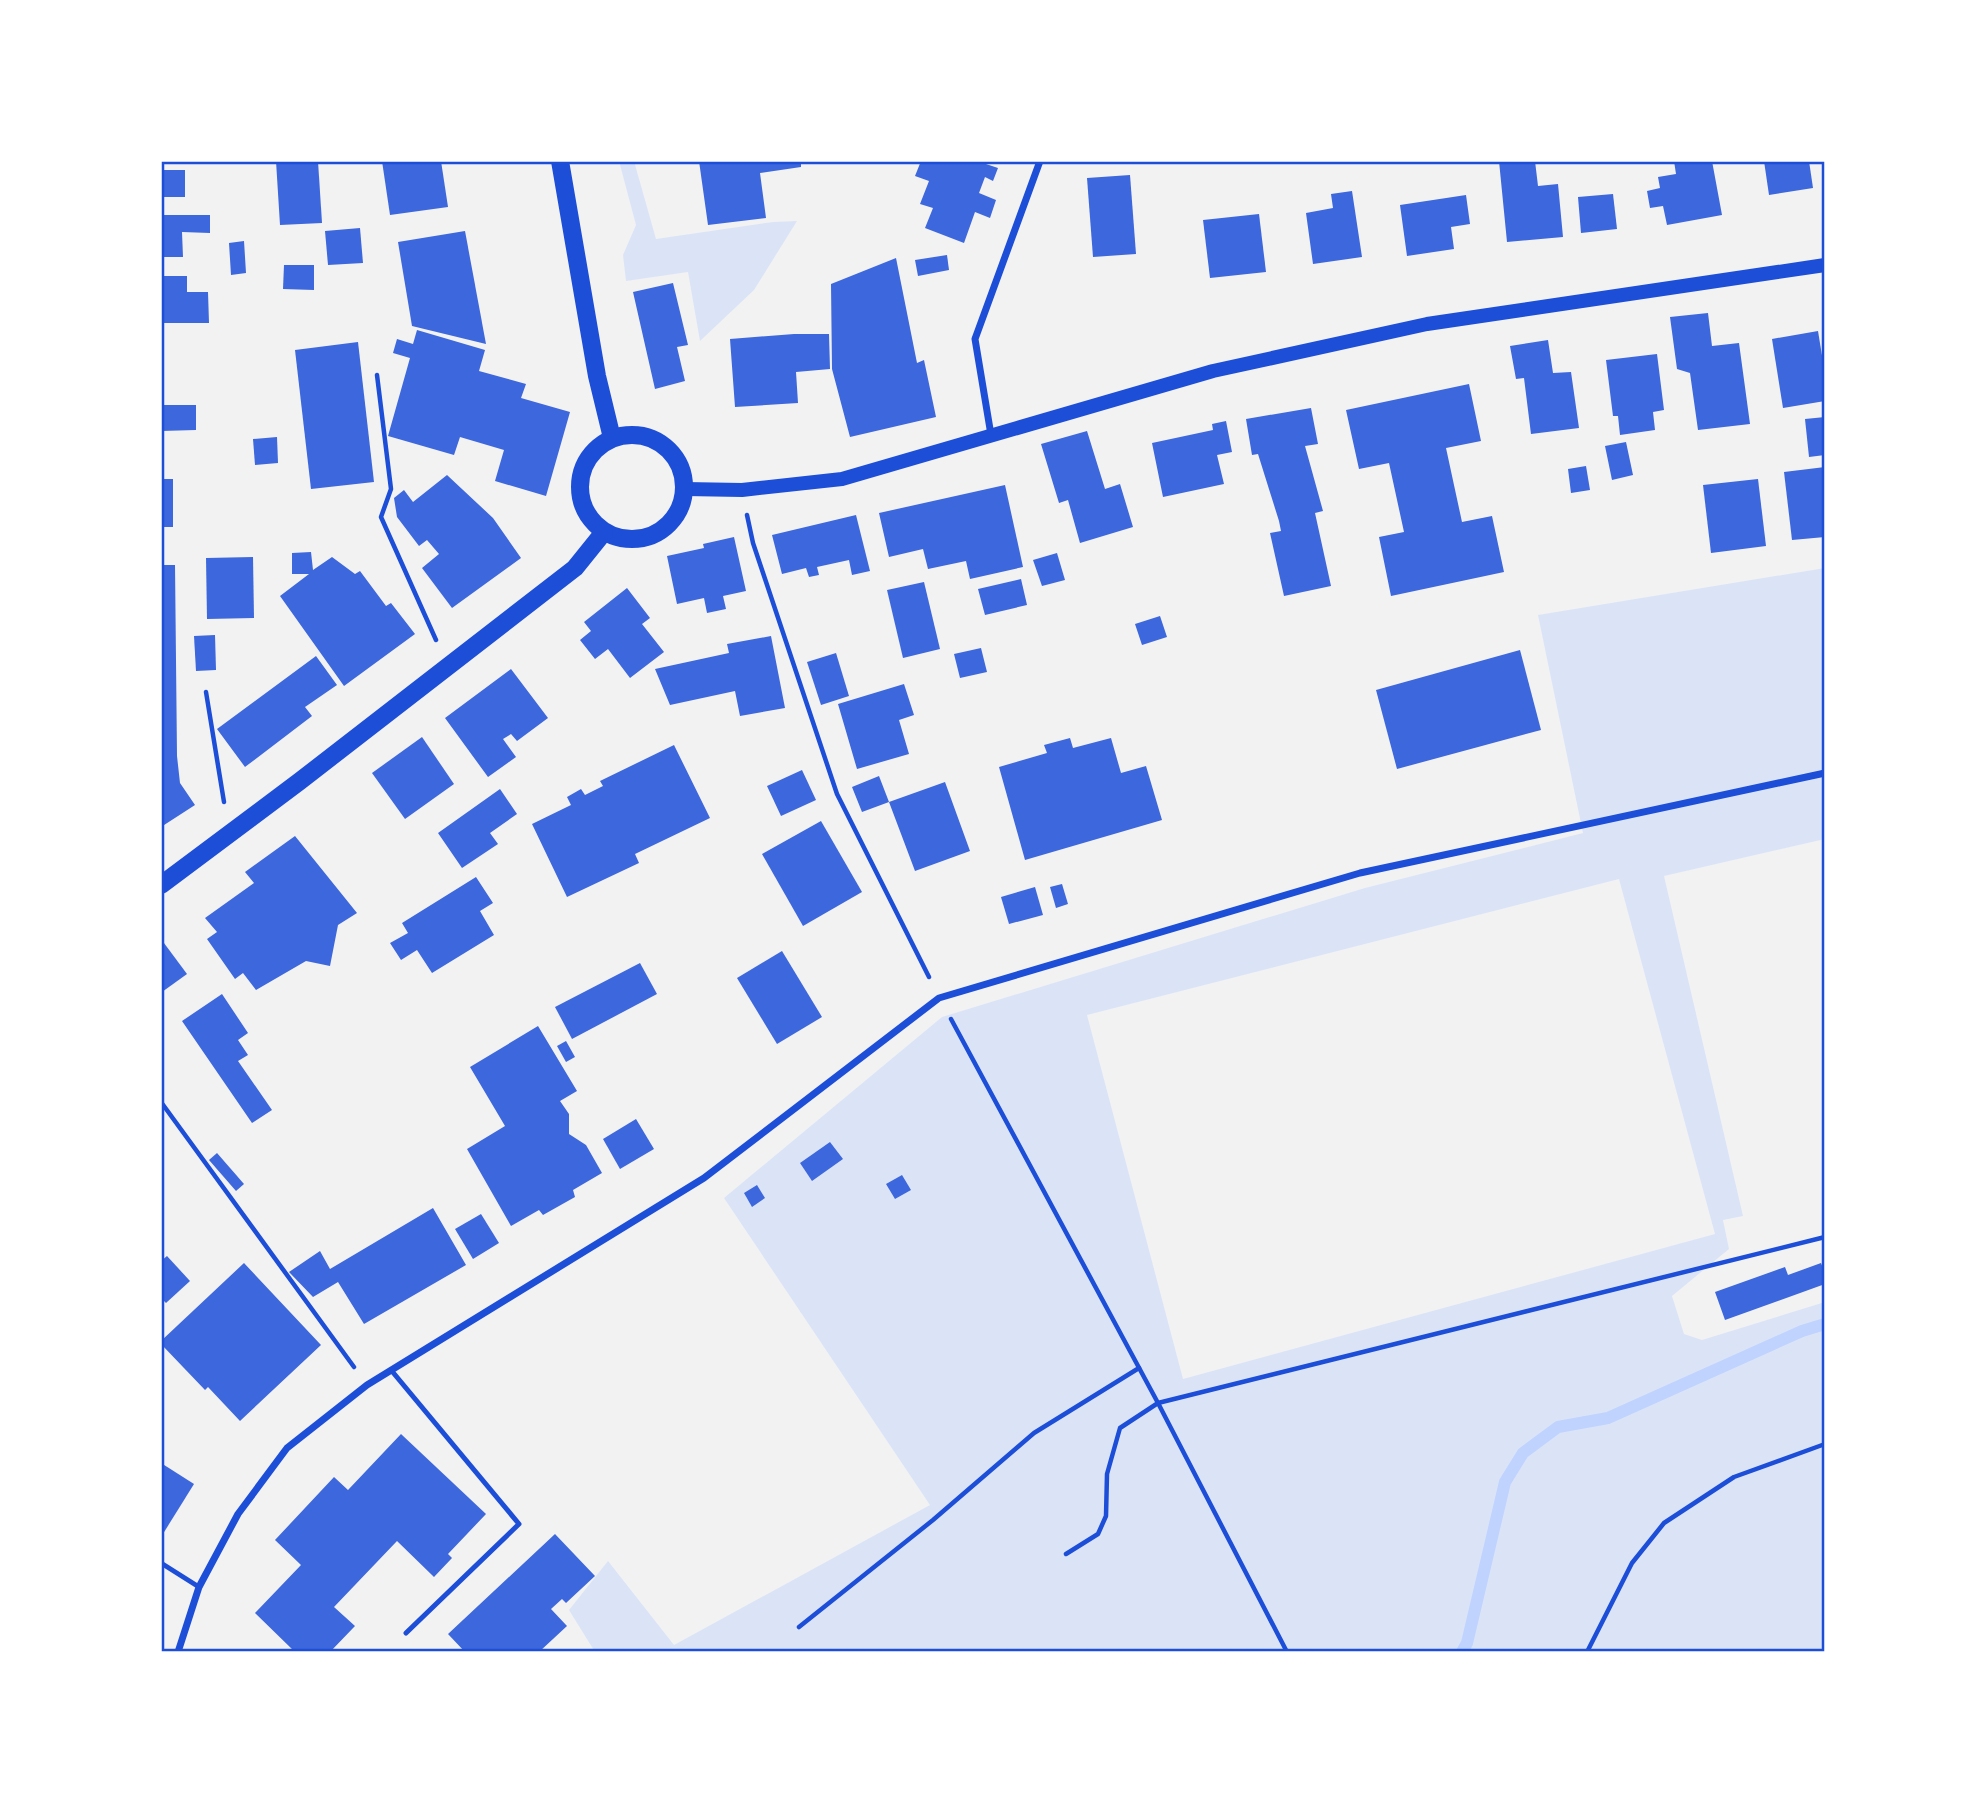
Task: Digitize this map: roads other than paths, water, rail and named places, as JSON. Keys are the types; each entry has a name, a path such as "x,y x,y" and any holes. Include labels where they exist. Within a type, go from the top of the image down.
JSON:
{"main road":[{"path":"560,161 597,376 612,438"},
{"path":"685,489 742,490 842,479 1213,371 1427,324 1825,265"},
{"path":"631,434 649,437 664,445 676,458 683,473 685,489 675,518 659,533 633,540 618,538 594,524 584,509 579,493 581,475 594,450 612,438 631,434"},
{"path":"161,885 575,568 604,531"}],"street":[{"path":"992,436 975,339 1040,161"},
{"path":"178,1652 199,1587 238,1514 288,1448 367,1385 704,1178 939,998 1360,873 1825,773"}],"lane":[{"path":"391,1370 519,1524 406,1633"},
{"path":"161,1563 199,1587"}],"waterway":[{"path":"1462,1652 1467,1643 1505,1482 1523,1453 1558,1427 1608,1418 1802,1331 1825,1324"}]}
